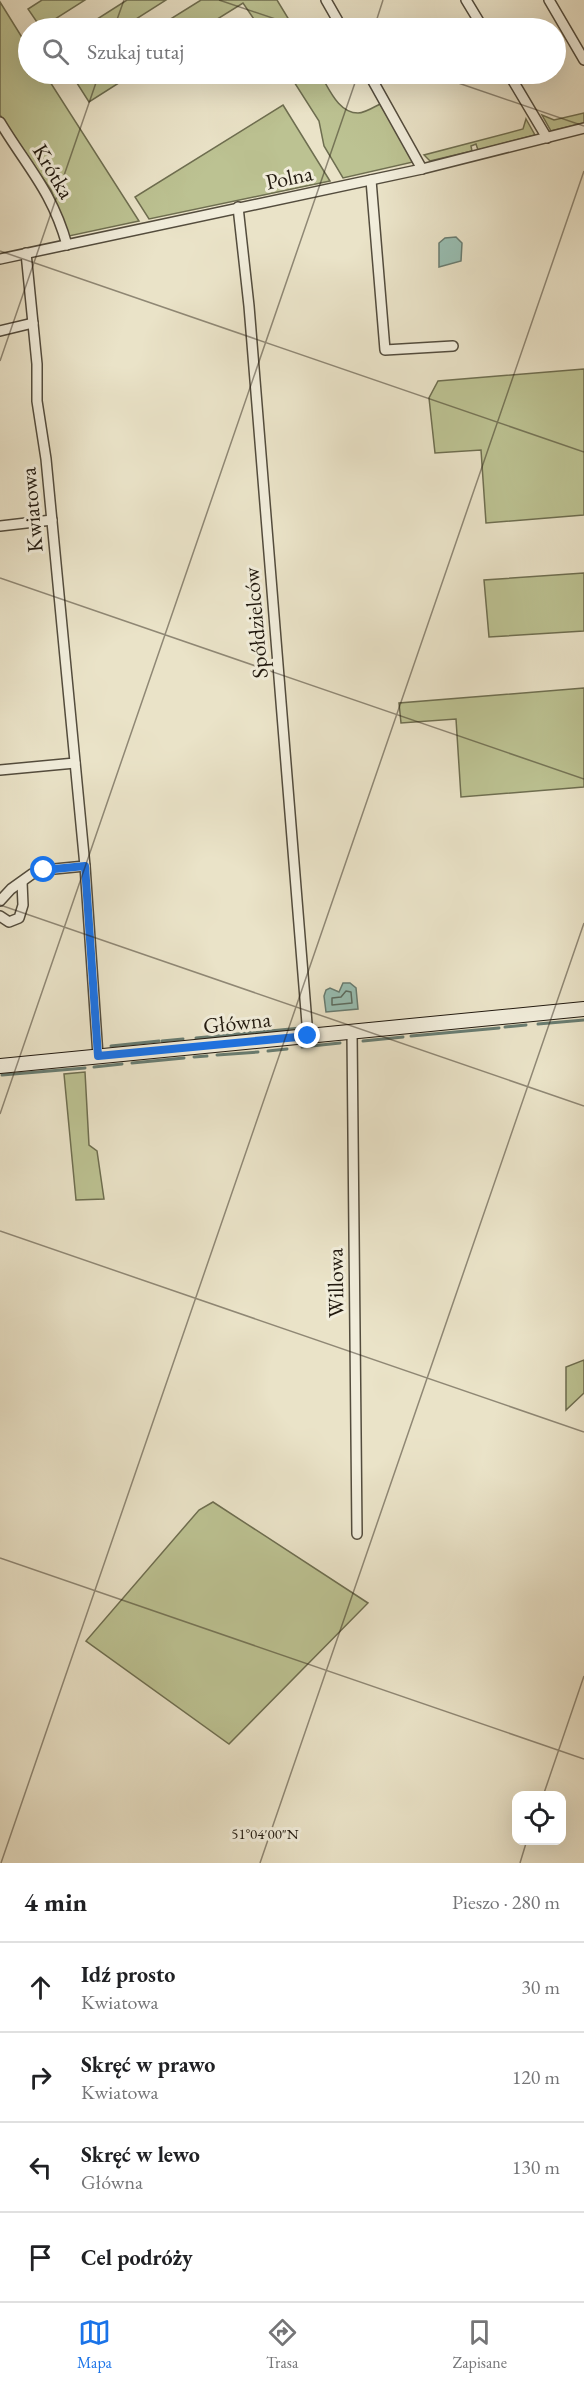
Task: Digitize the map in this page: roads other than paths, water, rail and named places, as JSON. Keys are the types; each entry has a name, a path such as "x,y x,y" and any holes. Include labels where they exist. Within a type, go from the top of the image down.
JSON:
{"street":[{"path":"326,0 336,18"},
{"path":"466,0 477,18"},
{"path":"549,0 560,18"},
{"path":"566,29 584,60"},
{"path":"375,84 423,169"},
{"path":"515,84 547,138"},
{"name":"Krótka","path":"0,122 51,198 61,221 67,244"},
{"name":"Polna","path":"0,259 423,169 584,128"},
{"path":"371,180 385,350 453,346"},
{"name":"Spółdzielców","path":"238,207 249,306 308,1036"},
{"name":"Kwiatowa","path":"26,253 37,364 37,401 52,520 85,866 98,1056"},
{"path":"0,331 33,323"},
{"path":"0,526 52,520"},
{"path":"0,770 75,763"},
{"path":"0,901 11,889 32,874 44,870 85,866"},
{"path":"0,916 9,922 19,918 23,906 22,882"},
{"name":"Główna","path":"0,1063 98,1056 584,1010"},
{"name":"Willowa","path":"352,1032 357,1534"}],"water":[{"path":"456,237 462,243 461,261 439,267 439,243 445,238"},
{"path":"343,983 350,983 356,988 358,1009 326,1012 324,996 326,990 330,988 339,992"}],"waterway":[{"path":"538,1024 584,1020"},
{"path":"505,1027 526,1025"},
{"path":"196,1038 301,1028"},
{"path":"411,1036 499,1028"},
{"path":"363,1041 403,1037"},
{"path":"162,1041 183,1039"},
{"path":"111,1046 159,1041"},
{"path":"302,1047 340,1043"},
{"path":"268,1051 287,1049"},
{"path":"217,1055 258,1052"},
{"path":"194,1057 207,1056"},
{"path":"132,1063 184,1058"},
{"path":"94,1067 122,1064"},
{"path":"2,1075 85,1068"}]}
